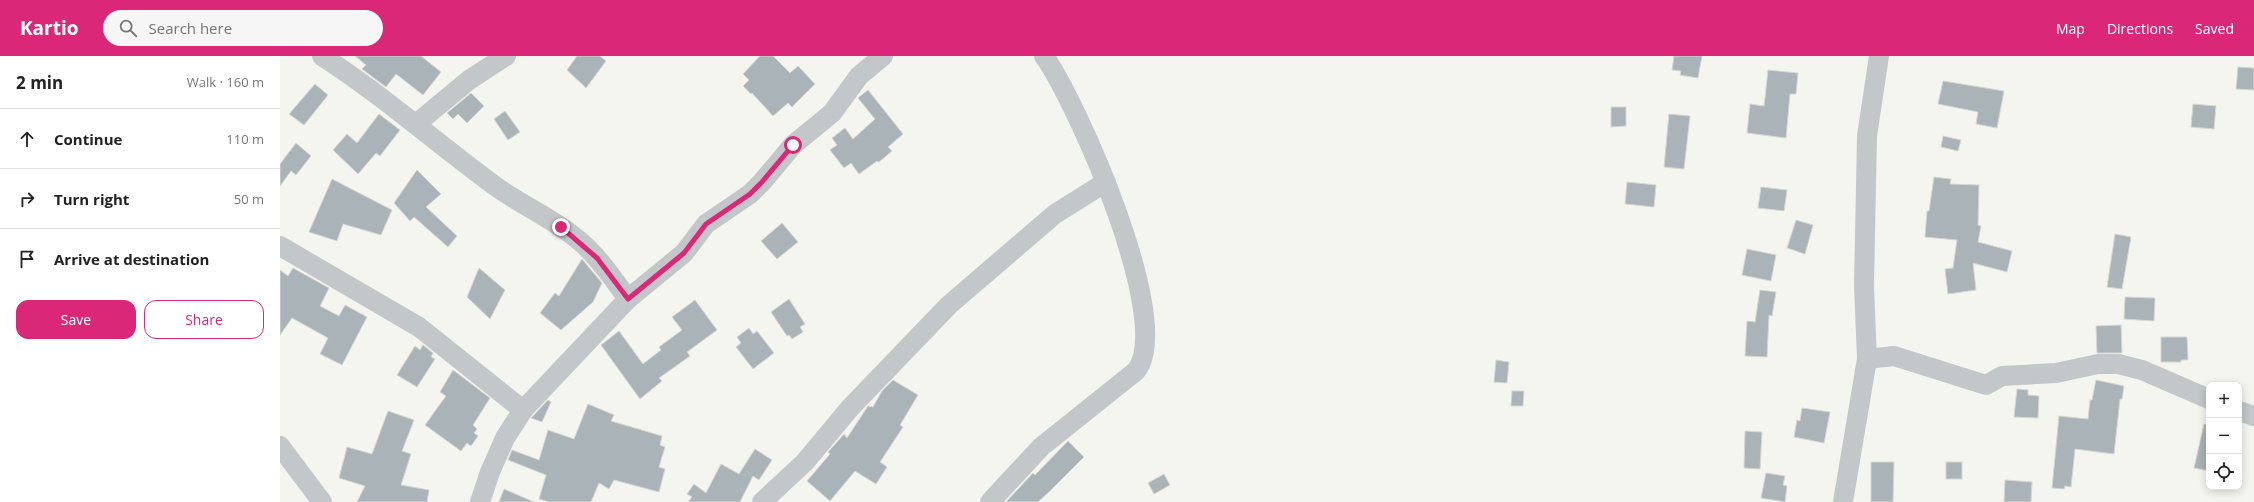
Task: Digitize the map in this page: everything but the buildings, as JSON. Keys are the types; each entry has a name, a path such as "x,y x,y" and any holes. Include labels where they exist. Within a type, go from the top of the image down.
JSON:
{"street":[{"path":"322,56 347,72 491,183 518,202 561,227 582,243 597,258 628,299"},
{"path":"416,124 469,80 506,56"},
{"path":"480,502 490,472 505,438 524,410 628,299 684,253 706,224 750,194 793,145 832,113 859,76 883,56"},
{"path":"990,502 1041,447 1136,371 1145,357 1146,325 1134,270 1122,228 1106,182 1080,118 1044,56"},
{"path":"1843,502 1867,359 1864,286 1867,136 1879,56"},
{"path":"762,502 804,462 850,408 949,304 1055,214 1106,182"},
{"path":"280,246 419,327 524,410"},
{"path":"1867,359 1894,356 1986,385 2002,376 2056,373 2098,364 2118,364 2142,370 2206,398"},
{"path":"2242,412 2254,416"},
{"path":"280,446 322,502"}],"route":[{"path":"561,227 582,243 597,258 628,299 652,281 684,253 706,224 720,212 750,194 793,145"}]}
